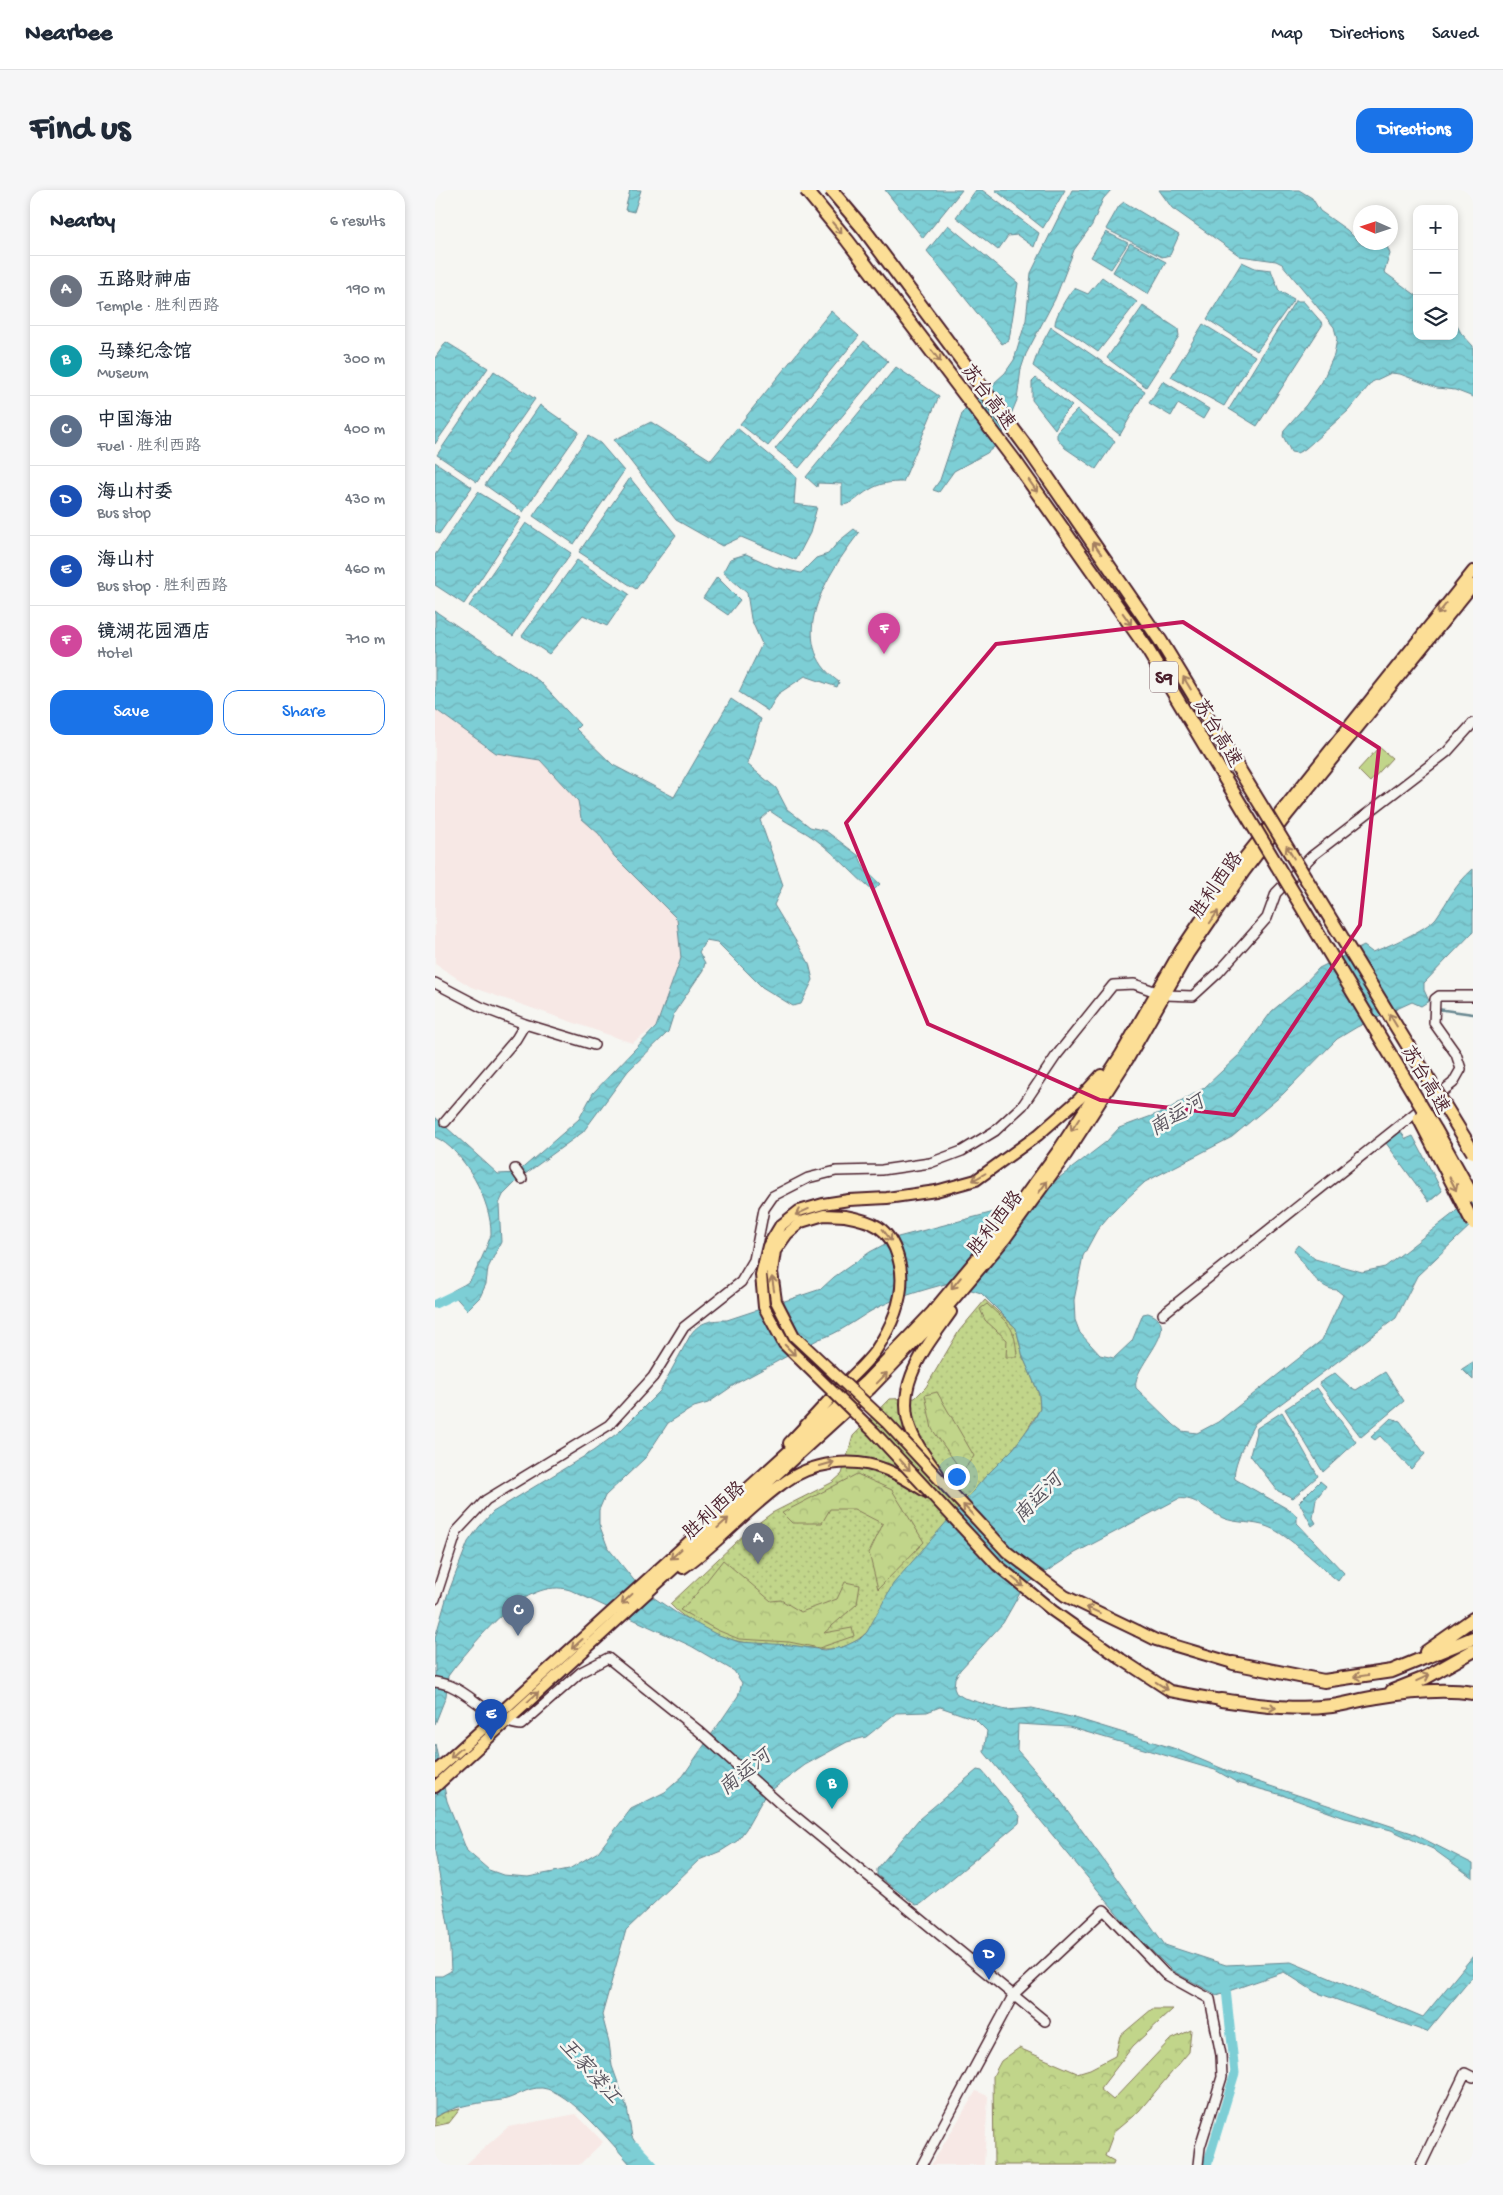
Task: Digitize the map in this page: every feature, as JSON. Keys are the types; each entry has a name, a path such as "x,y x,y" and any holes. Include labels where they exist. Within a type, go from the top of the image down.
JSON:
{"highway":[{"name":"苏台高速","path":"806,190 847,240 1015,461 1146,647 1473,1197"},
{"name":"苏台高速","path":"831,190 863,228 1028,449 1161,640 1473,1152"},
{"path":"1367,1016 1473,1223"},
{"path":"1408,1665 1473,1619"},
{"path":"1233,1663 1324,1681 1392,1672 1473,1638"},
{"path":"1378,1696 1425,1678 1473,1651"},
{"path":"1221,1700 1288,1709 1333,1706 1378,1696 1456,1690 1473,1693"}],"main road":[{"name":"胜利西路","path":"438,1769 647,1589 871,1388 938,1318 1005,1239 1066,1156 1128,1059 1180,950 1241,860 1472,574"},
{"name":"胜利西路","path":"647,1589 735,1500 866,1381 932,1312 997,1234 1057,1152 1161,993 1255,858 1288,814 1473,585"},
{"path":"1121,1054 1079,1099 1059,1117 1038,1135 976,1180 936,1191 887,1198 849,1200 823,1204 799,1212 780,1226 768,1246 761,1275 765,1308 784,1344 874,1432 997,1565 1053,1611 1170,1691 1221,1700"},
{"path":"735,1500 875,1351 895,1315 902,1289 900,1263 895,1245 881,1227 862,1219 824,1215 801,1222 787,1234 775,1251 772,1272 776,1302 794,1336 887,1423 1007,1552 1065,1596 1156,1640 1233,1663"},
{"path":"946,1486 913,1435 906,1408 909,1380 921,1353 1005,1239"},
{"path":"647,1589 705,1552 782,1483 807,1470 839,1461 886,1470 933,1496"},
{"name":"胜利西路","path":"435,1787 618,1614"}],"street":[{"path":"435,1598 457,1530 486,1500 609,1425 653,1378 684,1328 741,1282 753,1260 764,1209 773,1196 808,1178 836,1170 882,1170 930,1163 962,1151 995,1132 1023,1105 1056,1056 1113,985 1134,984 1161,993 1193,996 1218,973 1267,918 1276,893 1312,856 1447,752 1473,723"},
{"path":"435,983 481,1007 525,1024 595,1045"},
{"path":"1163,1314 1453,1083 1461,1069 1456,1054 1434,1023 1435,999 1439,996 1473,996"},
{"path":"445,1122 516,1039 525,1024"},
{"path":"515,1169 522,1179"},
{"path":"435,1682 451,1686 498,1716 514,1724 521,1725 581,1672 608,1658 699,1731 778,1802 1045,2021"},
{"path":"922,2165 1014,1994 1104,1910 1165,1974 1210,2000 1221,2055 1222,2077 1200,2147 1198,2165"},
{"path":"1421,2165 1465,2072 1473,2076"}],"highlighted area":[{"path":"1183,622 1379,748 1360,925 1234,1115 1100,1100 928,1024 846,823 996,644"}],"shaded area":[{"path":"435,709 496,753 540,760 579,801 581,818 599,834 614,856 678,919 681,958 656,1027 632,1043 471,987 435,964"},
{"path":"976,2091 988,2096 984,2165 931,2165"},
{"path":"576,2114 603,2142 579,2165 465,2165 508,2127"}],"green space":[{"path":"1379,747 1392,758 1370,782 1358,770"},
{"path":"985,1300 1016,1328 1023,1357 1039,1394 1040,1409 1013,1449 986,1476 867,1632 848,1645 829,1649 749,1643 728,1639 710,1632 692,1622 670,1604 749,1530 772,1513 833,1482 842,1474 853,1436 889,1399 915,1398 926,1387 959,1331"},
{"path":"987,1304 1009,1326 1015,1338 1017,1357 1006,1357 1007,1340 985,1320 980,1309"},
{"path":"937,1392 974,1456 956,1480 952,1476 956,1463 932,1429 925,1395"},
{"path":"857,1474 892,1490 924,1542 878,1589 869,1553 883,1524 854,1509 830,1509 822,1523 792,1523 782,1513"},
{"path":"723,1560 771,1601 781,1600 801,1612 837,1599 845,1582 860,1585 857,1604 824,1633 852,1628 854,1636 819,1648 789,1642 739,1639 717,1630 680,1610 693,1598"},
{"path":"1152,2009 1173,2009 1133,2046 1100,2089 1113,2100 1170,2040 1191,2030 1189,2052 1139,2111 1114,2132 1105,2156 1114,2161 1113,2165 994,2165 993,2076 1001,2061 1019,2048 1077,2073 1090,2069 1115,2056 1120,2036"},
{"path":"460,2109 449,2123 435,2126 435,2118 445,2112"}],"water":[{"path":"630,190 641,190 634,212 625,210"},
{"path":"885,190 962,190 923,238"},
{"path":"976,190 982,190 1039,233 1034,247 1017,235 1008,236 998,250 956,217"},
{"path":"995,190 1065,190 1043,228"},
{"path":"1072,190 1111,190 1103,199 1092,225 1074,250 1055,299 1026,354 1021,369 1017,400 999,443 987,453 954,471 939,492 933,490 940,480 963,411 1005,373 1014,360 1026,320 1031,273"},
{"path":"1159,190 1299,190 1312,198 1320,211 1353,236 1353,250 1388,250 1390,254 1384,272 1413,293 1413,340 1458,340 1458,327 1473,346 1473,397 1455,390 1437,388 1400,374 1391,373 1372,382 1348,411 1305,449 1297,453 1291,452 1283,436 1284,430 1306,405 1322,382 1334,355 1337,339 1334,327 1282,264 1276,261 1240,256 1172,208"},
{"path":"1124,202 1179,235 1170,255 1162,257 1106,229 1119,206"},
{"path":"948,225 1018,283 1009,340 1002,344 927,251"},
{"path":"1106,232 1128,243 1111,269 1091,257"},
{"path":"1130,243 1166,262 1148,294 1113,272"},
{"path":"1242,262 1255,268 1271,270 1279,291 1294,299 1257,351 1207,319"},
{"path":"1102,277 1137,302 1098,352 1071,333 1055,325 1055,322 1068,295 1074,288 1088,294"},
{"path":"1295,301 1303,301 1323,324 1257,426 1229,409"},
{"path":"1143,306 1178,329 1179,336 1146,387 1107,358"},
{"path":"831,311 859,336 768,446 740,424"},
{"path":"1203,324 1255,356 1224,406 1171,377"},
{"path":"1051,327 1145,391 1120,435 1033,366 1039,349"},
{"path":"864,341 888,361 799,468 775,449"},
{"path":"446,342 488,368 435,444 435,358"},
{"path":"896,367 939,396 903,482 877,486 853,501 842,505 842,484 818,483 817,487 806,477"},
{"path":"494,371 535,399 477,482 437,455"},
{"path":"1036,378 1072,406 1062,416 1055,429 1032,400 1032,382"},
{"path":"1163,381 1209,409 1203,419 1178,404 1171,416 1149,403"},
{"path":"540,405 579,432 523,512 485,485"},
{"path":"1077,410 1115,441 1096,469 1065,448 1057,438 1057,431"},
{"path":"651,422 711,460 737,428 796,477 794,504 817,507 810,533 796,560 741,537 722,546 676,520 614,440"},
{"path":"588,436 600,443 624,471 574,544 533,516"},
{"path":"435,462 472,487 439,534 435,531"},
{"path":"630,478 676,535 636,589 579,552"},
{"path":"478,492 521,518 464,604 435,585 435,555"},
{"path":"526,523 571,553 513,636 469,606"},
{"path":"854,529 859,533 834,568 824,588 816,608 812,628 814,648 822,666 839,682 837,687 805,676 778,694 768,711 739,692 762,644 751,619 747,593 723,572 730,559 746,554 774,567 801,573 816,558 828,554 839,541"},
{"path":"577,560 629,594 607,626 583,615 549,654 522,636"},
{"path":"717,577 740,600 728,615 703,598"},
{"path":"435,611 539,681 580,725 576,729 613,765 674,797 731,699 761,719 747,764 776,788 787,809 810,827 826,831 859,856 865,870 880,884 873,891 815,839 770,811 760,820 783,885 774,905 809,963 813,980 801,1004 793,1006 762,987 717,942 706,940 699,952 705,963 703,970 674,1013 668,1032 628,1071 583,1132 521,1177 503,1195 499,1204 501,1242 488,1268 486,1284 480,1297 467,1310 451,1292 468,1282 475,1272 491,1234 490,1221 481,1193 466,1165 456,1153 435,1137 435,1117 498,1174 517,1173 579,1119 593,1093 656,1027 681,958 677,919 614,856 599,834 581,818 578,801 540,760 496,753 435,709"},
{"name":"南运河","path":"1473,869 1473,932 1424,983 1424,990 1429,1001 1421,1006 1412,1002 1357,1027 1337,1039 1283,1094 1232,1137 1145,1182 1113,1211 1097,1230 1083,1256 1074,1300 1075,1320 1080,1333 1100,1355 1114,1358 1132,1341 1143,1314 1148,1313 1158,1319 1161,1327 1160,1336 1141,1368 1136,1388 1182,1431 1197,1433 1218,1422 1322,1340 1343,1295 1337,1290 1323,1285 1312,1275 1294,1250 1298,1245 1315,1259 1362,1272 1385,1267 1454,1213 1473,1193 1473,1223 1417,1276 1396,1318 1255,1423 1238,1459 1234,1474 1235,1479 1293,1512 1297,1517 1297,1523 1344,1573 1338,1581 1285,1537 1268,1527 1228,1520 1196,1502 1178,1499 1075,1553 1024,1586 1003,1623 960,1670 955,1678 954,1688 956,1693 964,1698 1006,1710 1032,1708 1075,1718 1173,1748 1240,1776 1412,1833 1473,1864 1473,1878 1433,1849 1391,1830 1345,1818 1282,1795 1238,1783 1215,1770 1069,1727 1018,1724 1017,1750 1054,1792 1165,1945 1226,1965 1291,1962 1423,2017 1473,1956 1473,1976 1427,2032 1315,1992 1284,1972 1217,1995 1171,1970 1130,1929 984,1752 987,1731 975,1719 940,1707 927,1712 896,1713 866,1737 847,1742 805,1765 765,1795 737,1841 721,1851 699,1860 626,1930 602,2015 609,2042 612,2066 627,2108 632,2137 649,2165 631,2165 602,2132 577,2108 553,2091 542,2088 531,2089 507,2099 459,2107 435,2117 435,1976 442,1976 451,1971 449,1930 435,1851 435,1744 447,1801 467,1851 489,1870 503,1875 528,1877 569,1869 598,1852 631,1809 665,1792 683,1776 738,1696 742,1683 734,1671 691,1646 570,1590 553,1588 537,1592 505,1612 476,1641 448,1676 446,1696 435,1724 435,1638 447,1596 468,1542 479,1527 493,1512 593,1451 619,1432 660,1391 691,1334 698,1326 712,1321 727,1320 821,1289 834,1277 870,1252 898,1237 1025,1204 1106,1142 1119,1128 1165,1111 1204,1088 1240,1054 1272,1011 1304,984 1319,968 1364,946 1372,952 1387,946 1431,923","holes":["949,1283 981,1293 1016,1328 1023,1357 1039,1394 1040,1409 1013,1449 986,1476 893,1584 867,1632 860,1639 843,1647 824,1650 790,1645 739,1642 716,1634 678,1614 641,1589 608,1548 599,1524 599,1510 605,1496 645,1458 668,1423 694,1407 708,1403 737,1383 819,1339 839,1331 889,1302"]},
{"path":"1400,1131 1406,1139 1413,1136 1442,1191 1429,1202 1386,1143"},
{"path":"1473,1362 1473,1380 1462,1369"},
{"path":"1385,1372 1404,1401 1361,1437 1319,1383 1335,1373 1356,1390"},
{"path":"1317,1388 1356,1442 1323,1472 1285,1409"},
{"path":"1282,1412 1318,1476 1293,1498 1278,1491 1250,1455 1257,1428"},
{"path":"1391,1418 1400,1421 1425,1454 1411,1469 1380,1436 1375,1440 1371,1437"},
{"path":"1320,1481 1326,1486 1316,1499 1313,1518 1316,1523 1312,1526 1299,1502"},
{"path":"977,1770 982,1771 1020,1816 1019,1823 921,1904 916,1905 877,1875 877,1869 919,1819"}],"waterway":[{"path":"1437,1009 1473,1014"},
{"path":"435,1304 464,1290"},
{"path":"1207,2165 1235,2073 1225,1980"},
{"name":"王家溇江","path":"635,2146 653,2165"}],"place":[{"name":"镜湖花园酒店","path":"884,654"},
{"name":"五路财神庙","path":"758,1564"},
{"name":"中国海油","path":"518,1636"},
{"name":"海山村","path":"491,1740"},
{"name":"马臻纪念馆","path":"832,1809"},
{"name":"海山村委","path":"989,1980"}]}
